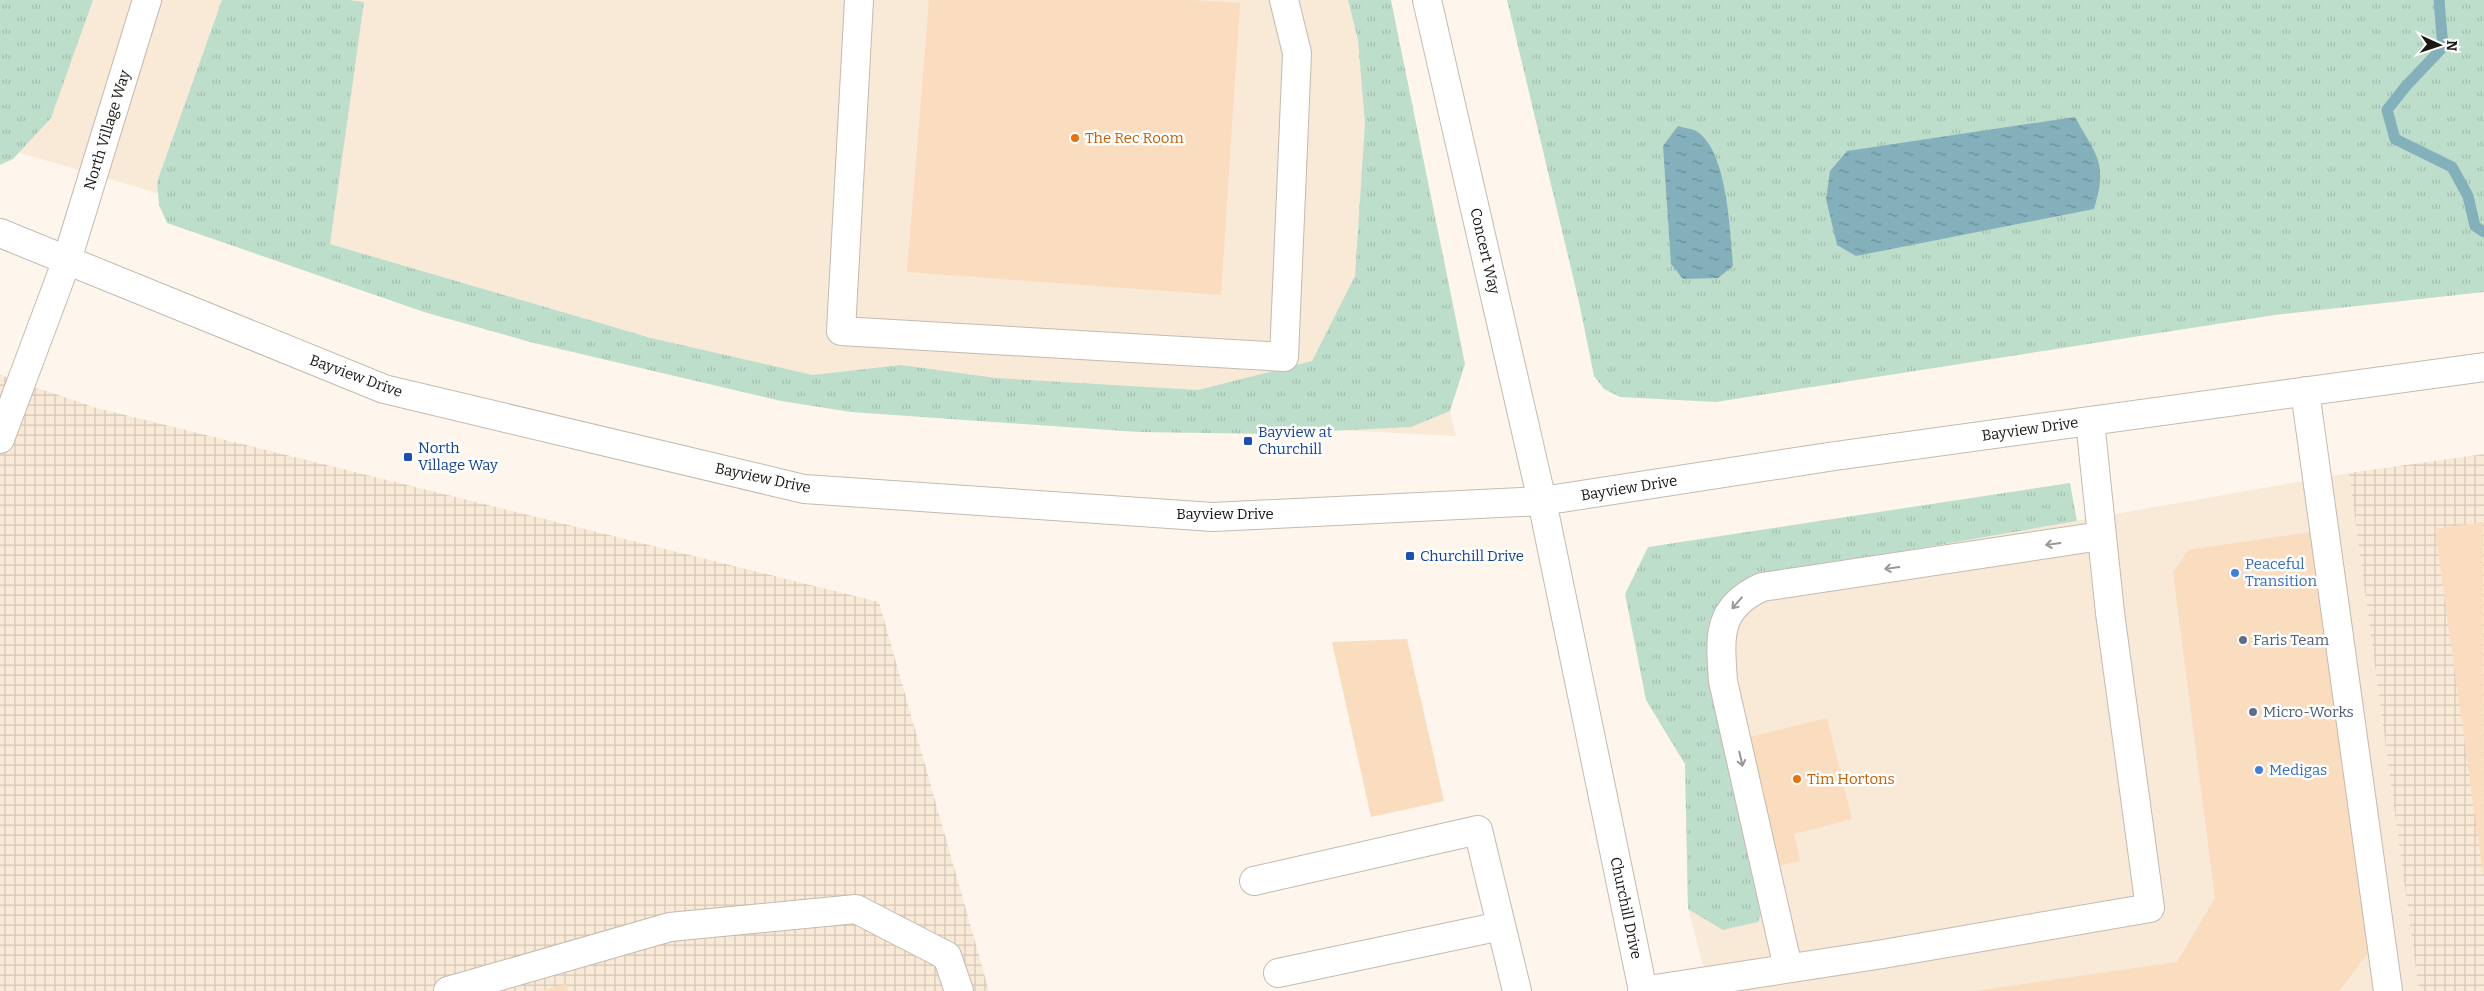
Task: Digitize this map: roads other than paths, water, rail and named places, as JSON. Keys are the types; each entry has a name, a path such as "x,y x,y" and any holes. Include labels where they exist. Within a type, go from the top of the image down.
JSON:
{"street":[{"name":"North Village Way","path":"0,439 67,260 147,0"},
{"path":"859,0 841,331 1284,357 1297,53 1284,0"},
{"name":"Concert Way","path":"1427,0 1542,501"},
{"name":"Bayview Drive","path":"0,233 384,389 804,489 1213,517 1542,501 1835,456 2484,367"},
{"path":"2305,392 2388,991"},
{"path":"1643,991 2150,908 2110,613 2090,421"},
{"name":"Churchill Drive","path":"1542,501 1643,991"},
{"path":"1788,968 1723,681 1720,638 1730,611 1743,596 1762,587 2101,536"},
{"path":"1254,881 1478,830 1517,991"},
{"path":"448,991 670,927 856,909 947,956 958,991"},
{"path":"1278,973 1501,926"}],"water":[{"path":"2075,117 2098,160 2100,180 2094,209 1856,256 1837,245 1826,199 1830,171 1847,151"},
{"path":"1678,126 1696,131 1707,141 1715,155 1721,173 1728,214 1733,266 1718,278 1683,279 1671,264 1663,146"}],"waterway":[{"path":"2439,0 2443,47 2406,86 2387,110 2395,139 2452,167 2468,196 2475,226 2484,232"}],"place":[{"name":"The Rec Room","path":"1075,138"},
{"name":"Bayview at Churchill","path":"1248,441"},
{"name":"North Village Way","path":"408,457"},
{"name":"Churchill Drive","path":"1410,556"},
{"name":"Peaceful Transition","path":"2235,573"},
{"name":"Faris Team","path":"2243,640"},
{"name":"Micro-Works","path":"2253,712"},
{"name":"Medigas","path":"2259,770"},
{"name":"Tim Hortons","path":"1797,779"}]}
